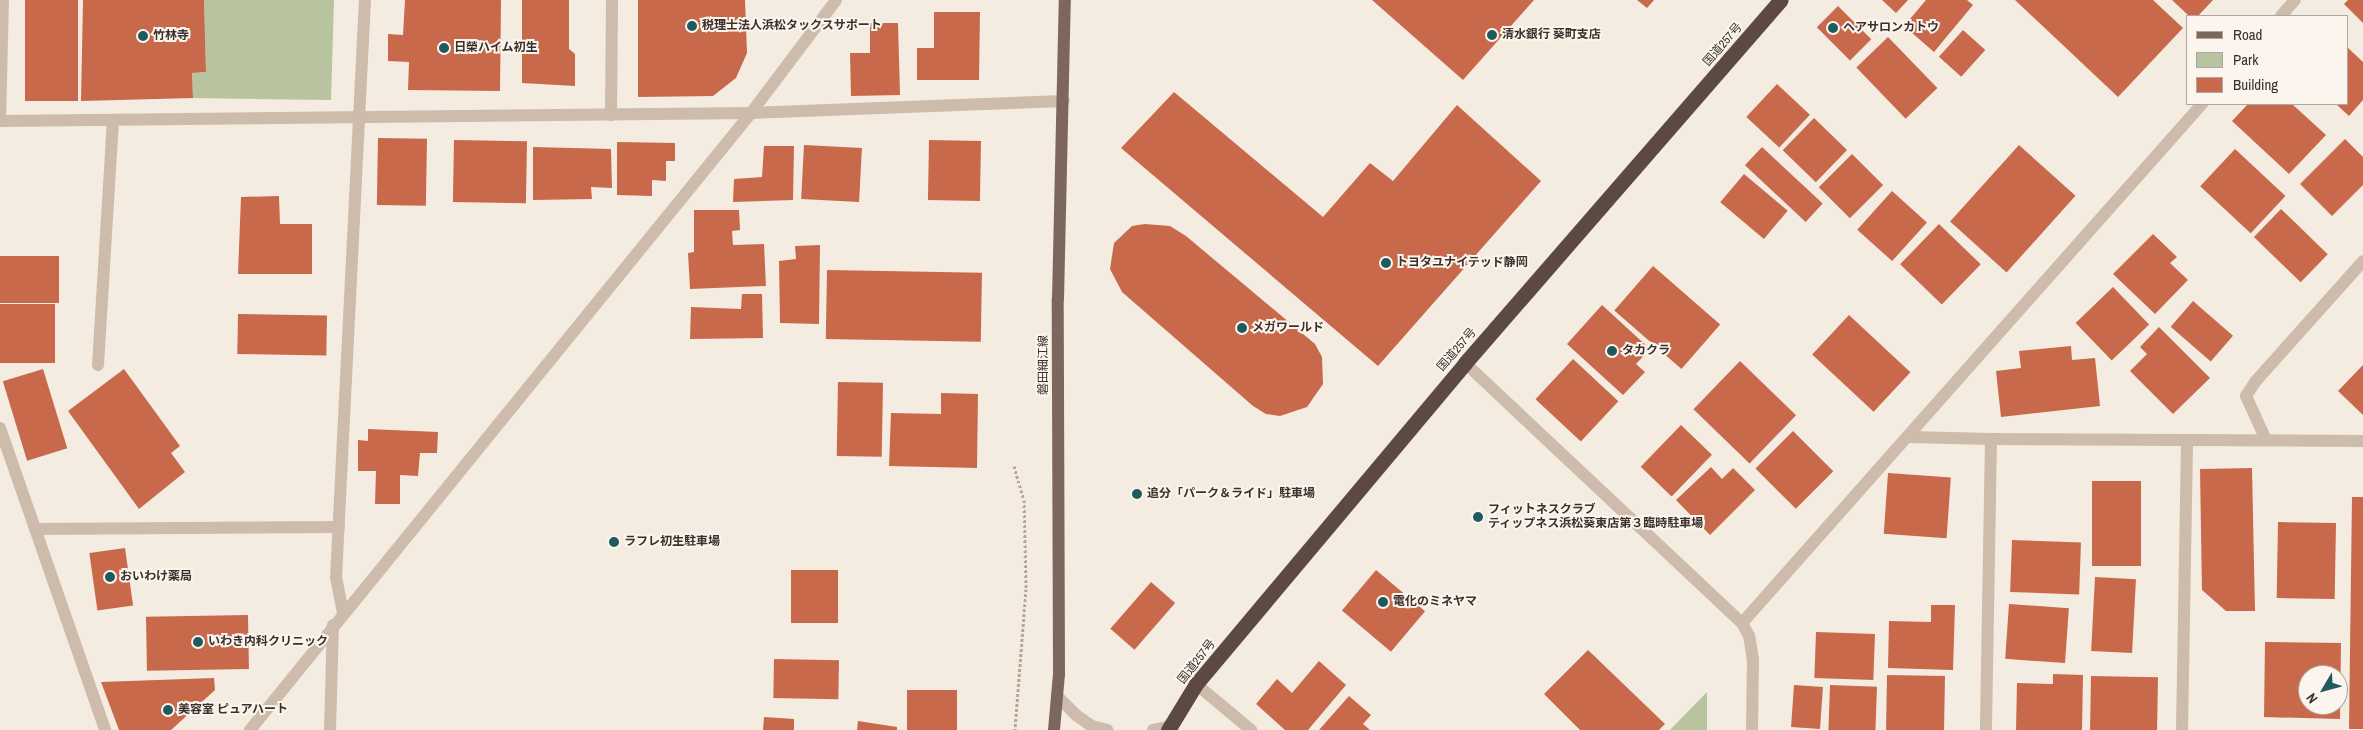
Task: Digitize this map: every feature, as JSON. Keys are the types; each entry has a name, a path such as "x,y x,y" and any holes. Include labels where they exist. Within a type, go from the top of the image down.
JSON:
{"highway":[{"name":"国道257号","path":"1168,729 1196,684 1465,363 1781,0"}],"main road":[{"name":"磐田細江線","path":"1054,730 1057,696 1058,299 1065,0"}],"street":[{"path":"3,0 0,121 750,114 1064,101"},
{"path":"343,613 336,578 362,118 366,0"},
{"path":"611,115 612,0"},
{"path":"250,730 333,625 750,114 836,0"},
{"path":"2282,15 2295,0"},
{"path":"1742,623 1909,437 2038,285 2201,105"},
{"path":"98,366 113,120"},
{"path":"2266,440 2246,396 2255,382 2363,261"},
{"path":"1465,363 1742,623 1749,636 1753,660 1752,730"},
{"path":"0,428 105,730"},
{"path":"1909,437 2363,440"},
{"path":"1986,730 1991,439"},
{"path":"2182,730 2187,440"},
{"path":"35,528 339,527"},
{"path":"330,730 333,625"},
{"path":"1196,684 1251,730"},
{"path":"1057,696 1092,726 1107,730"},
{"path":"1153,730 1168,729"}],"path":[{"path":"1014,466 1024,500 1026,589 1015,730"}],"green space":[{"path":"204,0 334,0 331,100 193,98 192,73 206,72"},
{"path":"1707,692 1707,730 1670,730"}],"building":[{"path":"25,0 78,0 78,101 25,101"},
{"name":"竹林寺","path":"83,0 204,0 206,72 192,73 193,98 81,101"},
{"name":"日榮ハイム初生","path":"405,0 501,0 500,91 408,90 409,62 388,61 388,34 403,35"},
{"path":"522,0 569,0 569,49 575,54 575,86 522,83"},
{"name":"税理士法人浜松タックスサポート","path":"638,0 745,0 747,53 736,78 713,96 638,97"},
{"path":"1372,0 1534,0 1463,80"},
{"path":"1637,0 1654,0 1647,8"},
{"path":"1882,0 1908,0 1896,13"},
{"path":"1926,0 1967,0 1973,5 1934,52 1904,26"},
{"path":"2015,0 2153,0 2183,28 2118,97"},
{"path":"2172,0 2213,0 2199,15 2188,15"},
{"path":"2348,0 2363,0 2363,23 2344,4"},
{"path":"1838,6 1871,39 1850,60 1817,27"},
{"path":"934,12 980,12 979,80 917,80 917,48 934,48"},
{"path":"870,23 898,23 900,95 851,96 850,53 870,53"},
{"path":"1963,30 1985,50 1961,77 1939,57"},
{"path":"1888,37 1937,88 1906,119 1856,68"},
{"path":"2348,48 2363,62 2363,100 2349,116 2337,105 2348,105"},
{"path":"1777,84 1810,115 1779,148 1746,117"},
{"path":"1174,92 1323,217 1370,163 1393,181 1457,105 1541,181 1378,366 1121,148"},
{"path":"2247,105 2293,105 2326,135 2289,174 2232,121"},
{"path":"1814,118 1847,150 1816,182 1783,150"},
{"path":"378,138 427,139 426,206 377,205"},
{"path":"2345,139 2363,157 2363,185 2332,216 2300,184"},
{"path":"454,140 527,141 526,203 453,202"},
{"path":"929,140 981,141 980,201 928,200"},
{"path":"617,142 675,143 675,161 666,161 666,181 652,180 652,196 617,195"},
{"path":"804,145 862,148 859,202 801,199"},
{"path":"2019,145 2075,196 2007,272 1950,222"},
{"path":"764,146 794,146 793,200 733,202 734,179 762,177"},
{"path":"533,147 611,149 612,188 591,187 592,199 533,200"},
{"path":"1762,147 1823,204 1806,222 1745,165"},
{"path":"2235,149 2285,196 2251,233 2200,186"},
{"path":"1852,154 1883,185 1850,218 1819,187"},
{"path":"1744,174 1788,211 1764,239 1720,202"},
{"path":"1892,191 1927,222 1892,261 1857,230"},
{"path":"279,196 280,224 312,224 312,274 238,274 241,197"},
{"path":"2281,209 2328,254 2301,282 2254,237"},
{"path":"694,210 739,210 740,230 732,231 733,245 764,244 766,286 690,289 688,253 694,252"},
{"path":"1145,224 1170,226 1186,236 1315,344 1322,357 1323,384 1307,407 1280,416 1266,414 1253,406 1122,292 1110,269 1114,243 1132,226"},
{"path":"1939,224 1981,264 1942,305 1900,264"},
{"path":"2153,234 2177,257 2170,263 2188,280 2155,314 2113,274"},
{"path":"820,245 819,324 780,323 779,261 796,259 795,246"},
{"path":"0,256 59,256 59,303 0,303"},
{"path":"1653,266 1720,324 1681,369 1614,311"},
{"path":"827,270 982,273 981,342 826,339"},
{"path":"2113,287 2149,324 2112,361 2076,323"},
{"path":"742,294 762,294 763,338 690,339 691,307 741,309"},
{"path":"2193,301 2233,336 2211,361 2171,327"},
{"path":"0,304 55,304 55,363 0,363"},
{"path":"1602,305 1650,349 1636,364 1645,372 1623,395 1567,344"},
{"path":"238,314 327,316 326,356 237,354"},
{"path":"1849,315 1910,372 1874,412 1812,354"},
{"path":"2159,327 2210,378 2173,414 2130,371 2147,354 2140,347"},
{"path":"2071,346 2072,360 2095,358 2100,406 2001,417 1996,371 2021,368 2019,351"},
{"path":"1573,359 1618,401 1581,442 1535,399"},
{"path":"1740,361 1796,415 1750,463 1693,409"},
{"path":"2363,365 2363,415 2338,391"},
{"path":"43,369 67,448 27,461 3,381"},
{"path":"124,369 180,446 171,453 185,472 139,509 68,411"},
{"path":"838,382 883,383 882,457 837,456"},
{"path":"941,393 978,394 977,468 889,466 891,413 941,414"},
{"path":"1681,425 1712,455 1672,497 1641,467"},
{"path":"368,429 438,432 437,453 420,453 418,476 400,475 400,504 375,504 376,471 358,471 358,440 368,441"},
{"path":"1793,431 1833,471 1796,509 1756,468"},
{"path":"1711,467 1722,479 1733,468 1755,490 1710,535 1676,500"},
{"path":"2252,468 2255,611 2226,611 2202,590 2200,469"},
{"path":"1888,473 1951,477 1947,538 1884,534"},
{"path":"2092,481 2141,481 2141,566 2092,566"},
{"path":"2352,497 2363,497 2363,729 2349,729"},
{"path":"2278,522 2336,523 2335,599 2277,598"},
{"path":"2012,540 2081,542 2079,594 2010,592"},
{"name":"おいわけ薬局","path":"125,548 133,605 97,610 89,553"},
{"path":"791,570 838,570 838,623 791,623"},
{"path":"1376,570 1425,611 1391,652 1342,611"},
{"path":"2095,577 2136,579 2132,653 2091,651"},
{"path":"1151,582 1175,603 1134,650 1110,629"},
{"path":"2009,604 2069,608 2065,663 2005,659"},
{"path":"1931,605 1955,605 1953,670 1888,668 1889,621 1931,622"},
{"name":"いわき内科クリニック","path":"248,615 249,669 147,671 146,617"},
{"path":"1816,632 1875,634 1873,680 1814,678"},
{"path":"2265,642 2341,643 2341,665 2298,665 2298,715 2340,715 2340,719 2264,717"},
{"path":"1588,650 1665,724 1659,730 1580,730 1544,694"},
{"path":"774,659 839,660 838,699 773,698"},
{"path":"1319,661 1346,685 1308,730 1285,730 1256,704 1277,679 1292,693"},
{"path":"2053,674 2083,675 2082,730 2016,730 2017,683 2053,684"},
{"path":"1887,675 1945,676 1944,730 1886,730"},
{"path":"2091,676 2158,677 2157,730 2090,730"},
{"name":"美容室 ピュアハート","path":"214,678 215,690 171,730 119,730 101,682"},
{"path":"1794,685 1823,687 1820,729 1791,727"},
{"path":"1830,685 1877,687 1875,730 1828,730"},
{"path":"907,690 957,690 957,730 907,730"},
{"path":"1349,696 1371,715 1363,724 1370,730 1319,730"},
{"path":"764,717 794,719 794,730 763,730"},
{"path":"858,721 897,727 897,730 857,730"}],"place":[{"name":"税理士法人浜松タックスサポート","path":"692,26"},
{"name":"ヘアサロンカトウ","path":"1833,28"},
{"name":"清水銀行 葵町支店","path":"1492,35"},
{"name":"竹林寺","path":"143,36"},
{"name":"日榮ハイム初生","path":"444,48"},
{"name":"トヨタユナイテッド静岡","path":"1386,263"},
{"name":"メガワールド","path":"1242,328"},
{"name":"タカクラ","path":"1612,351"},
{"name":"追分「パーク＆ライド」駐車場","path":"1137,494"},
{"name":"フィットネスクラブ ティップネス浜松葵東店第３臨時駐車場","path":"1478,517"},
{"name":"ラフレ初生駐車場","path":"614,542"},
{"name":"おいわけ薬局","path":"110,577"},
{"name":"電化のミネヤマ","path":"1383,602"},
{"name":"いわき内科クリニック","path":"198,642"},
{"name":"美容室 ピュアハート","path":"168,710"}]}
